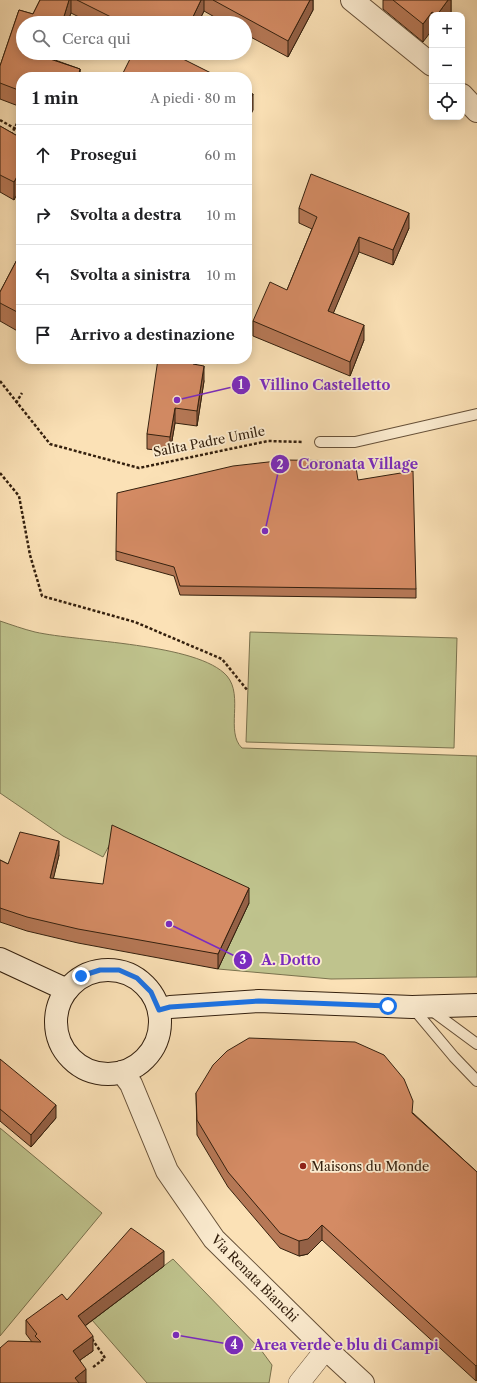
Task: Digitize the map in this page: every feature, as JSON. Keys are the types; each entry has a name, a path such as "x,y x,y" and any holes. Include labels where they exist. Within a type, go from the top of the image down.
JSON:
{"main road":[{"path":"352,0 429,63"},
{"path":"465,97 477,111"},
{"path":"0,959 67,990"},
{"path":"100,970 119,970 137,978 151,992 159,1010 161,1025 157,1041 149,1055 137,1066 122,1072 104,1074 86,1069 71,1058 60,1043 56,1025 58,1006 67,990 81,976 100,970"},
{"path":"159,1010 170,1007 259,1001 420,1008 477,1005"},
{"name":"Via Renata Bianchi","path":"122,1072 131,1084 167,1171 214,1239 326,1349 364,1383"}],"street":[{"path":"299,1383 326,1349"}],"lane":[{"path":"320,442 355,442 477,414"},
{"path":"420,1008 477,1044"},
{"path":"420,1008 454,1057 477,1081"}],"path":[{"path":"0,120 14,129"},
{"path":"7,140 16,125"},
{"name":"Salita Padre Umile","path":"0,381 50,444 139,468 268,442 320,442"},
{"path":"16,403 22,393"},
{"path":"0,473 19,496 30,555 42,596 135,622 222,659 248,691"},
{"path":"88,1334 105,1358 92,1368"}],"green space":[{"path":"0,621 35,632 165,650 191,657 212,665 227,676 232,684 235,703 235,733 237,741 242,748 477,756 477,977 331,979 218,969 112,840 103,857 63,836 0,793"},
{"path":"250,632 457,638 454,748 246,742"},
{"path":"0,1128 102,1213 0,1336"},
{"path":"173,1259 261,1350 272,1365 269,1383 147,1383 92,1320"}],"building":[{"path":"40,0 69,0 64,16 17,16 19,10 33,14"},
{"path":"77,0 201,0 193,16 109,16"},
{"path":"213,0 310,0 288,41 252,21 252,16 242,16"},
{"path":"393,0 448,0 439,12 429,12 429,16 423,24"},
{"path":"16,19 16,60 53,60 80,69 79,72 16,72 16,89 0,83 0,66"},
{"path":"130,60 185,60 209,72 124,72"},
{"path":"0,126 16,135 16,178 14,182 0,175"},
{"path":"311,174 409,213 393,250 359,237 328,311 364,325 350,362 253,321 270,282 287,290 317,217 299,208"},
{"path":"16,262 16,311 0,303 0,292"},
{"path":"157,364 193,364 204,366 197,411 175,408 170,437 147,434"},
{"path":"286,460 355,461 358,480 413,471 416,589 180,586 174,567 116,551 117,493 233,466"},
{"path":"112,825 249,888 218,954 78,929 27,917 0,908 0,860 8,864 20,832 59,841 50,878 103,884"},
{"path":"249,1038 355,1042 384,1055 404,1079 413,1101 412,1113 477,1172 476,1366 322,1225 308,1239 299,1241 280,1233 228,1172 197,1120 196,1093 213,1065 227,1051"},
{"path":"0,1059 56,1105 31,1135 0,1109"},
{"path":"131,1228 164,1251 78,1316 93,1336 73,1351 86,1369 75,1378 79,1383 0,1383 0,1348 8,1341 41,1342 35,1336 37,1334 26,1320 62,1294 67,1300"}],"place":[{"name":"Villino Castelletto","path":"177,400"},
{"name":"Coronata Village","path":"265,531"},
{"name":"A. Dotto","path":"169,924"},
{"name":"Maisons du Monde","path":"303,1166"},
{"name":"Area verde e blu di Campi","path":"176,1335"}],"route":[{"path":"81,976 100,970 119,970 137,978 151,992 159,1010 170,1007 259,1001 388,1006"}]}
